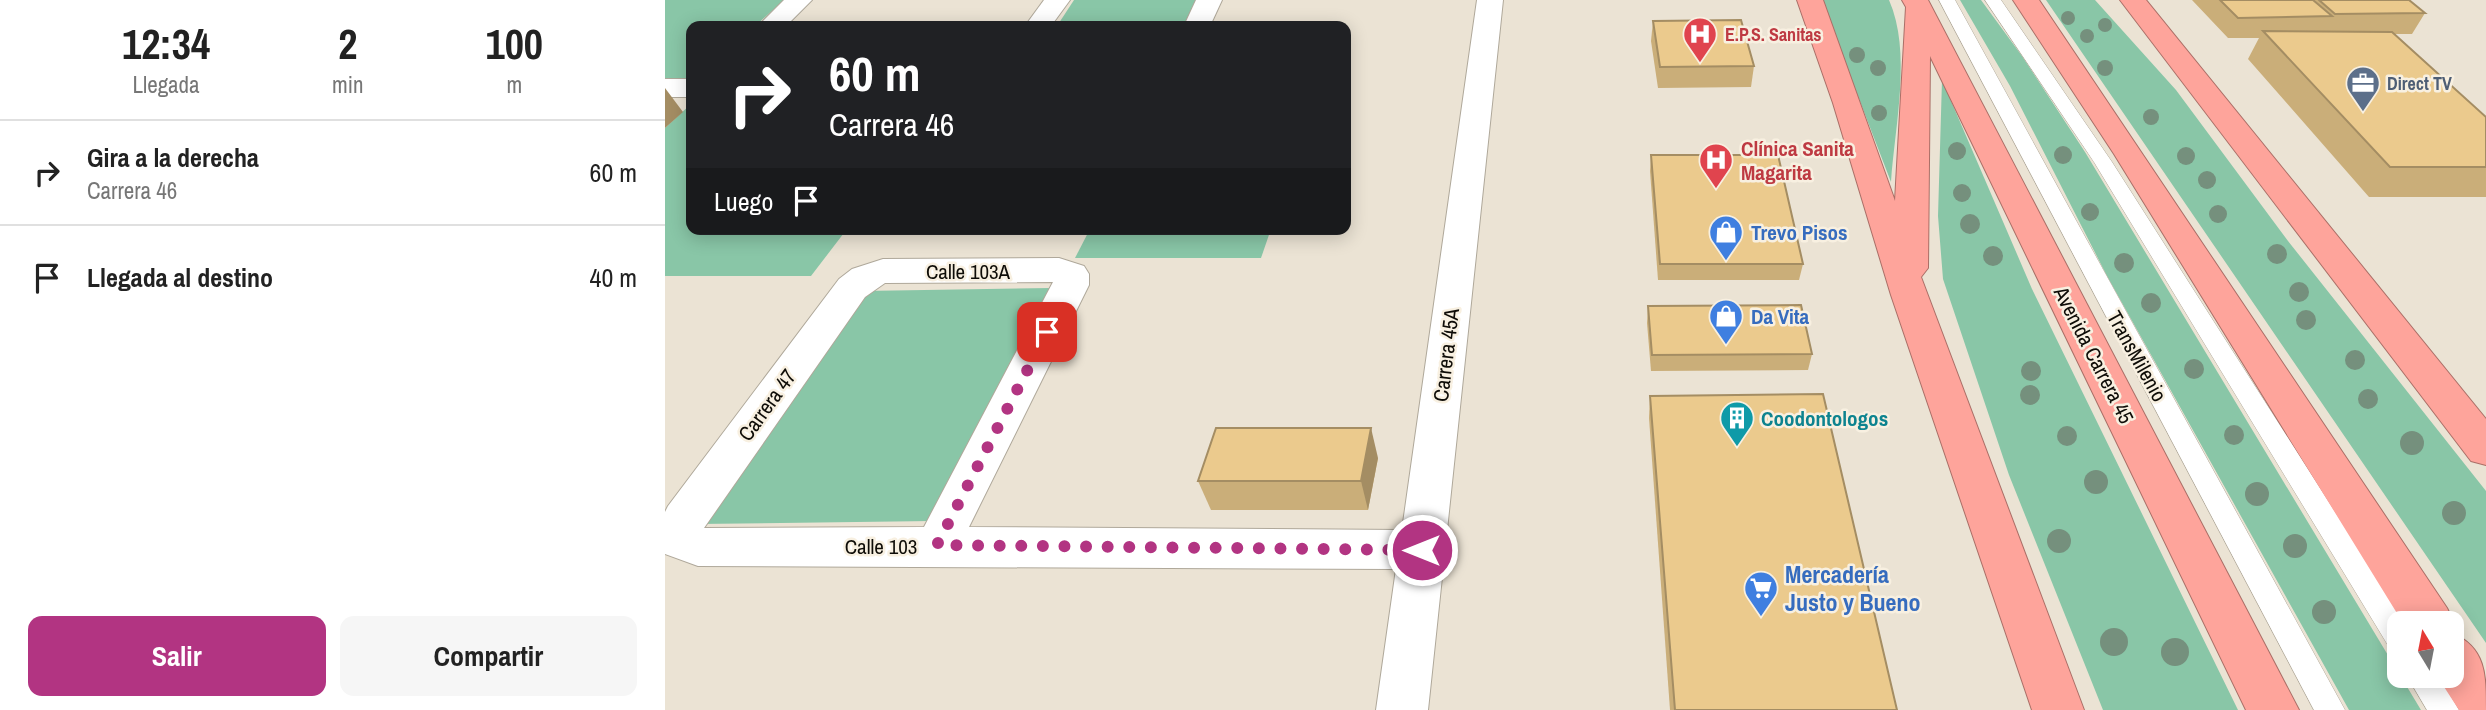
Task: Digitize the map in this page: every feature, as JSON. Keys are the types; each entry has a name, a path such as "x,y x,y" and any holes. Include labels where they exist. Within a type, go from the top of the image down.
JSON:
{"highway":[{"path":"1809,0 1848,103 1909,295 2058,710"},
{"path":"2026,0 2098,104 2189,251 2422,611"},
{"path":"2112,0 2193,77"},
{"path":"2133,0 2486,449"},
{"path":"1909,295 1926,1"},
{"name":"Avenida Carrera 45","path":"1926,1 2273,710"},
{"path":"2464,674 2486,707"}],"street":[{"path":"776,21 799,0"},
{"path":"1042,21 1057,0"},
{"path":"1199,21 1209,0"},
{"name":"Carrera 45A","path":"1402,710 1490,0"},
{"path":"665,88 686,88"},
{"name":"Calle 103A","path":"865,277 897,271 1059,270 1071,274 1071,285 937,545"},
{"name":"Carrera 47","path":"678,540 684,519 852,288 865,277"},
{"name":"Calle 103","path":"678,540 698,547 937,545 1422,550"}],"lane":[{"path":"1993,0 2103,162 2387,619"},
{"name":"TransMilenio","path":"1926,1 2330,710"},
{"path":"2430,688 2444,710"}],"green space":[{"path":"665,0 784,0 761,21 686,21 686,79 665,79"},
{"path":"1074,0 1204,0 1194,21 1060,21"},
{"path":"1821,0 1889,0 1896,20 1901,65 1891,182"},
{"path":"1960,0 1981,0 2022,56 2085,152 2387,654 2387,688 2408,688 2421,710 2349,710 2107,276 2010,86"},
{"path":"2046,0 2095,0 2176,90 2288,241 2486,491 2486,643"},
{"path":"1942,80 2032,289 2238,710 2103,710 2009,475 1943,279 1938,216"},
{"path":"686,109 686,235 842,235 811,276 665,276 665,128"},
{"path":"1087,235 1269,235 1261,258 1075,258"},
{"path":"1051,288 932,521 698,524 862,291"}],"building":[{"path":"2220,0 2313,0 2332,16 2238,18"},
{"path":"2319,0 2409,0 2425,13 2335,14"},
{"path":"1741,20 1754,66 1660,67 1653,21"},
{"path":"2263,31 2392,32 2486,117 2486,167 2390,167"},
{"path":"1651,155 1778,155 1803,264 1660,264"},
{"name":"Da Vita","path":"1801,305 1812,354 1652,355 1648,306"},
{"path":"1823,394 1897,710 1675,710 1650,396"},
{"path":"1216,428 1371,428 1361,481 1198,481"}],"place":[{"name":"E.P.S. Sanitas","path":"1700,64"},
{"name":"Direct TV","path":"2363,113"},
{"name":"Clínica Sanita Magarita","path":"1716,190"},
{"name":"Trevo Pisos","path":"1726,262"},
{"name":"Da Vita","path":"1726,346"},
{"name":"Coodontologos","path":"1737,448"},
{"name":"Mercadería Justo y Bueno","path":"1761,618"}],"route":[{"path":"1047,332 937,545 1422,550"}]}
